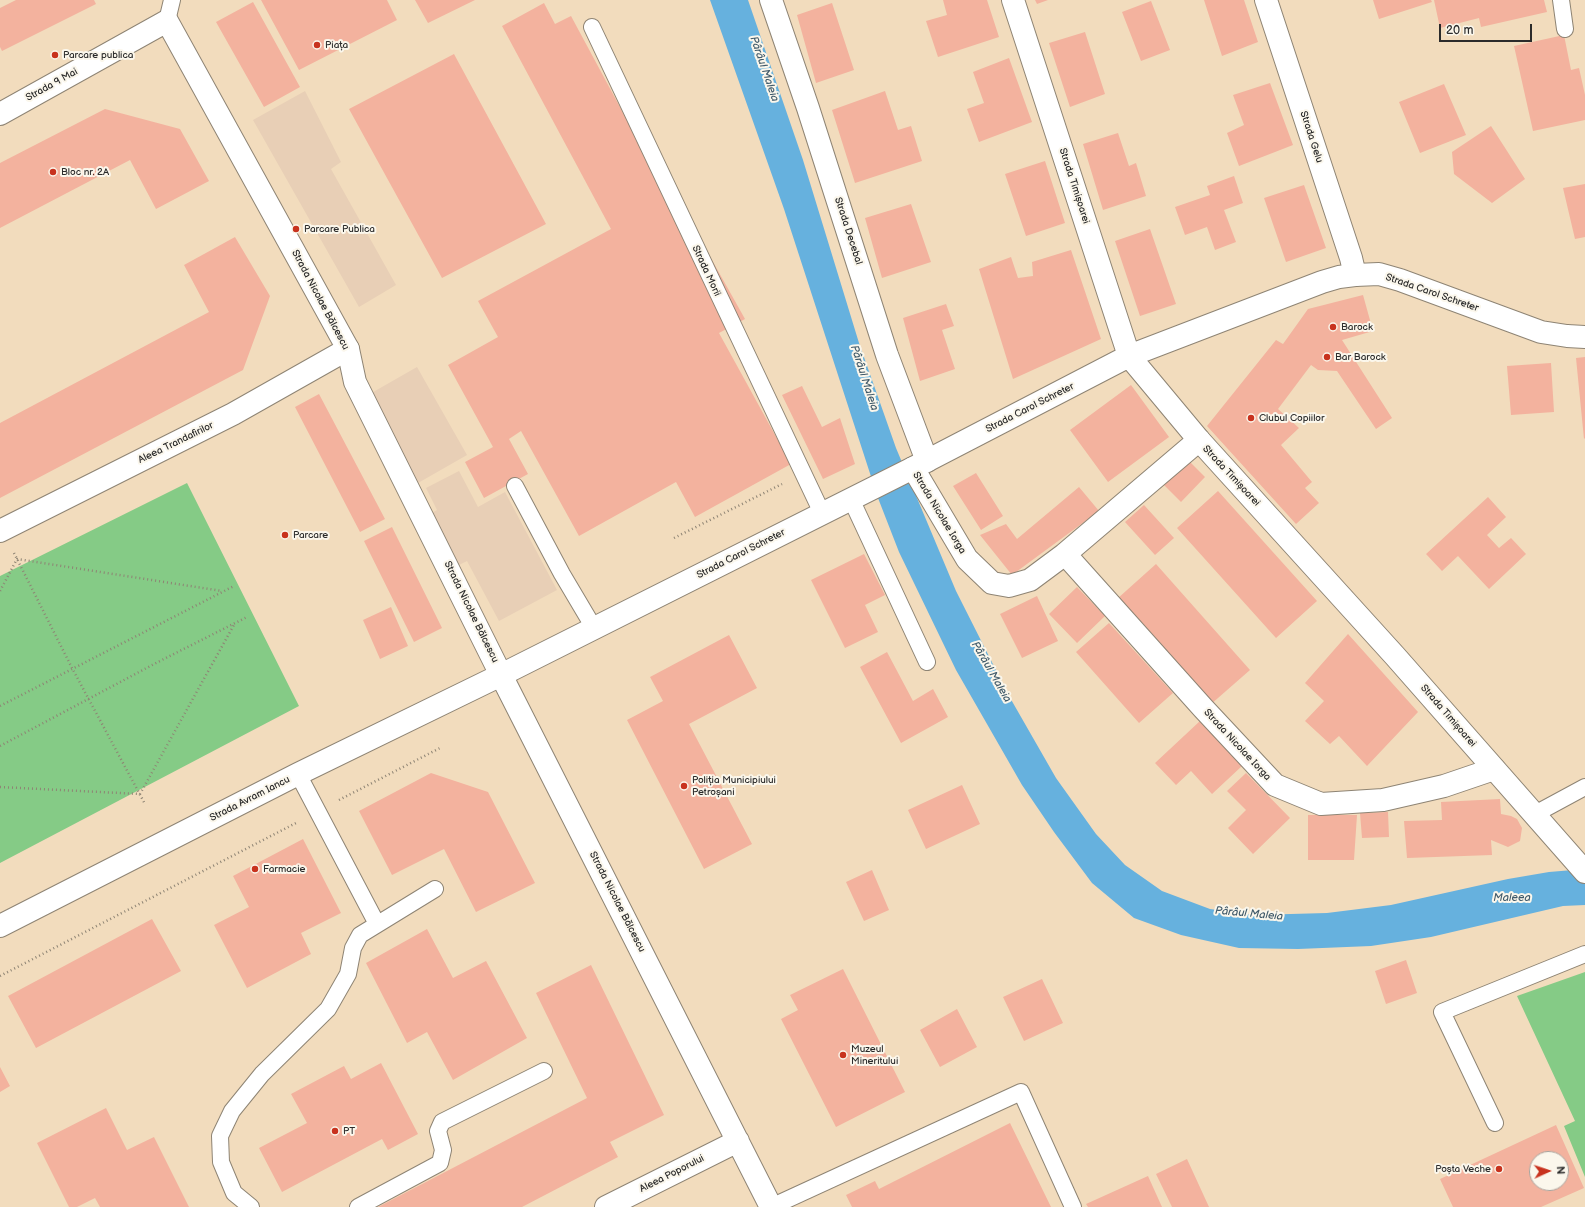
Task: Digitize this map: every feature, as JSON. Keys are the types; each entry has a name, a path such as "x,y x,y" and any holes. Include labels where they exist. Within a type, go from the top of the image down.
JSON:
{"street":[{"name":"Strada Decebal","path":"771,0 808,108 887,355 920,465"},
{"name":"Strada Timișoarei","path":"1013,0 1129,356 1199,440 1396,656 1494,770 1535,814 1585,872"},
{"name":"Strada Gelu","path":"1266,0 1351,258 1355,275"},
{"name":"Strada 9 Mai","path":"0,114 167,21"},
{"name":"Strada Nicolae Bălcescu","path":"167,21 348,348 355,382 771,1207"},
{"name":"Strada Carol Schreter","path":"502,675 920,465 1129,356 1322,282 1339,277 1379,274 1400,280 1541,332 1585,337"},
{"name":"Aleea Trandafirilor","path":"1,530 233,414 348,348"},
{"name":"Strada Nicolae Iorga","path":"920,465 967,560 992,583 1009,586 1030,580 1065,554 1199,440"},
{"name":"Strada Nicolae Iorga","path":"1065,554 1203,708 1275,785 1321,804 1383,800 1444,786 1494,770"},
{"name":"Strada Avram Iancu","path":"0,926 298,774 502,675"},
{"name":"Aleea Poporului","path":"606,1207 632,1201 738,1140"}],"lane":[{"path":"167,21 172,0"},
{"path":"1561,0 1565,29"},
{"name":"Strada Morii","path":"592,27 822,513"},
{"path":"515,486 562,574 594,628"},
{"path":"851,499 927,662"},
{"path":"298,774 377,924"},
{"path":"1535,814 1585,787"},
{"path":"251,1207 234,1193 221,1162 220,1136 232,1111 262,1074 328,1009 348,974 352,948 360,935 436,889"},
{"path":"1495,1123 1442,1012 1585,954"},
{"path":"358,1207 440,1163 443,1150 438,1131 442,1122 544,1072"},
{"path":"771,1207 1021,1092 1073,1207"}],"path":[{"path":"674,538 803,472"},
{"path":"1,530 72,668 146,804"},
{"path":"0,591 16,559"},
{"path":"16,559 223,592"},
{"path":"0,706 234,586"},
{"path":"0,746 247,617"},
{"path":"140,794 235,623"},
{"path":"0,976 440,748"},
{"path":"0,787 140,794"}],"shaded area":[{"path":"305,91 341,162 331,169 396,285 359,307 253,120"},
{"path":"417,367 467,455 418,483 368,395"},
{"path":"459,471 478,507 505,492 557,590 499,621 467,561 455,567 428,515 437,510 426,488"}],"green space":[{"path":"187,483 299,706 0,863 0,576"},
{"path":"1585,972 1585,1177 1564,1126 1575,1121 1517,996"}],"water":[{"path":"710,0 748,0 803,160 859,343 896,448 956,591 1009,696 1056,778 1096,834 1125,865 1162,891 1210,909 1254,915 1327,913 1391,905 1508,879 1549,872 1585,869 1585,905 1563,906 1431,937 1371,946 1298,949 1239,948 1181,935 1134,918 1092,883 1054,832 1022,785 956,670 899,552 878,498 784,209"}],"building":[{"path":"16,0 94,0 96,4 2,51 0,47 0,8"},
{"name":"Piața","path":"261,0 387,0 397,20 299,70"},
{"path":"415,0 475,0 428,23"},
{"path":"943,0 987,0 999,37 938,57 926,21 947,15"},
{"path":"1035,0 1048,0 1037,4"},
{"path":"1204,0 1244,0 1258,42 1222,56"},
{"path":"1373,0 1431,0 1432,2 1379,19"},
{"path":"1434,0 1544,0 1547,12 1481,27 1479,18 1440,28"},
{"path":"1151,1 1170,50 1141,61 1122,12"},
{"path":"253,2 300,87 264,107 216,22"},
{"path":"544,3 555,24 571,16 685,228 694,228 745,319 719,333 791,464 695,517 676,482 579,536 521,431 509,439 528,474 484,498 465,462 493,447 448,365 498,337 478,301 611,229 502,26"},
{"path":"832,3 854,70 816,83 797,15"},
{"path":"1085,32 1105,94 1070,107 1049,43"},
{"path":"1564,35 1571,70 1579,68 1585,95 1585,120 1533,131 1514,46"},
{"path":"454,54 546,224 442,278 349,109"},
{"path":"1009,58 1032,122 979,142 967,109 984,103 973,72"},
{"path":"1270,83 1293,145 1239,166 1227,133 1244,125 1233,95"},
{"path":"1444,84 1466,135 1420,153 1399,102"},
{"path":"885,91 898,130 911,126 922,161 855,183 832,110"},
{"name":"Bloc nr. 2A","path":"105,109 180,129 209,181 156,209 130,160 0,228 0,163"},
{"path":"1491,126 1525,179 1492,203 1454,174 1452,152"},
{"path":"1118,133 1129,166 1136,163 1146,196 1103,210 1083,144"},
{"path":"1045,161 1065,223 1026,236 1005,174"},
{"path":"1234,176 1243,203 1224,210 1236,242 1215,250 1207,227 1185,235 1175,207 1210,195 1207,186"},
{"path":"1585,184 1585,237 1575,239 1563,188"},
{"path":"1304,185 1326,248 1286,262 1264,198"},
{"path":"911,204 931,262 882,278 865,218"},
{"path":"1150,229 1176,304 1140,316 1115,241"},
{"path":"235,237 270,296 243,370 0,498 0,423 209,312 184,265"},
{"path":"1071,250 1101,339 1013,379 979,269 1011,257 1018,278 1033,276 1032,262"},
{"path":"1363,295 1373,331 1342,340 1392,418 1376,429 1337,371 1318,370 1311,365 1278,409 1299,428 1281,445 1312,482 1305,488 1319,503 1296,524 1207,426 1276,340 1283,344 1308,309"},
{"path":"946,304 954,326 942,330 955,369 920,381 903,318"},
{"path":"1585,357 1585,438 1584,439 1576,358"},
{"path":"1551,363 1554,412 1511,415 1507,366"},
{"path":"1131,385 1169,437 1108,482 1070,430"},
{"path":"802,386 822,427 840,418 855,464 823,479 782,395"},
{"path":"319,394 385,519 360,532 295,407"},
{"path":"1187,459 1205,477 1181,502 1163,484"},
{"path":"976,473 1003,516 981,530 953,486"},
{"path":"1079,487 1099,511 1012,575 980,535 1006,524 1017,539"},
{"path":"1218,491 1317,601 1276,638 1177,528"},
{"path":"1488,497 1506,517 1487,535 1499,548 1511,538 1526,554 1489,589 1458,556 1442,571 1426,554"},
{"path":"1144,505 1174,538 1155,555 1125,522"},
{"path":"392,527 442,628 414,642 364,541"},
{"path":"864,554 885,595 865,605 878,632 845,648 811,580"},
{"path":"1156,564 1250,670 1210,705 1117,599"},
{"path":"1077,587 1105,616 1077,643 1049,614"},
{"path":"1037,596 1058,641 1022,658 1000,614"},
{"path":"391,607 408,646 380,659 363,620"},
{"path":"1109,623 1173,693 1139,723 1076,652"},
{"path":"1348,634 1418,712 1367,766 1339,736 1330,744 1305,721 1324,701 1305,683"},
{"path":"729,635 757,688 689,724 752,844 704,869 627,720 663,701 650,677"},
{"path":"887,652 913,701 933,689 948,717 901,743 860,667"},
{"path":"1200,721 1242,766 1212,794 1191,771 1176,785 1155,763"},
{"path":"431,773 488,792 535,883 476,912 444,849 392,875 359,811"},
{"path":"1246,773 1290,818 1253,854 1228,828 1246,810 1227,791"},
{"path":"962,785 980,824 926,849 908,810"},
{"path":"1500,799 1501,814 1517,819 1522,828 1520,841 1508,847 1491,840 1492,855 1407,858 1404,821 1442,820 1441,802"},
{"path":"1388,812 1389,837 1362,838 1360,813"},
{"path":"1308,815 1357,815 1354,860 1308,860"},
{"path":"303,839 341,913 301,933 311,954 247,988 214,925 249,907 233,876"},
{"path":"872,870 889,910 864,921 846,882"},
{"path":"152,919 181,971 36,1048 8,996"},
{"path":"427,929 453,978 486,961 527,1038 453,1080 427,1032 407,1043 366,963"},
{"path":"1406,960 1417,993 1386,1004 1375,971"},
{"path":"591,965 664,1115 610,1142 618,1157 522,1207 378,1207 587,1098 536,993"},
{"name":"Muzeul Mineritului","path":"843,969 905,1092 836,1127 781,1019 798,1010 790,995"},
{"path":"1042,979 1063,1023 1024,1041 1003,997"},
{"path":"957,1009 977,1047 940,1067 920,1030"},
{"name":"PT","path":"381,1063 418,1134 388,1150 382,1139 282,1192 259,1148 307,1123 291,1094 344,1066 351,1079"},
{"path":"0,1067 10,1086 0,1092"},
{"path":"106,1108 127,1150 154,1137 189,1207 100,1207 95,1198 77,1207 69,1207 37,1143"},
{"path":"1010,1123 1051,1207 852,1207 846,1195 875,1181 879,1189"},
{"name":"Poșta Veche","path":"1556,1125 1568,1151 1529,1151 1529,1191 1569,1191 1569,1154 1584,1188 1541,1207 1453,1207 1440,1179"},
{"path":"1187,1159 1209,1207 1172,1207 1156,1174"},
{"path":"1148,1176 1162,1207 1088,1207 1086,1204"}],"place":[{"name":"Piața","path":"317,45"},
{"name":"Parcare publica","path":"55,55"},
{"name":"Bloc nr. 2A","path":"53,172"},
{"name":"Parcare Publica","path":"296,229"},
{"name":"Barock","path":"1333,327"},
{"name":"Bar Barock","path":"1327,357"},
{"name":"Clubul Copiilor","path":"1251,418"},
{"name":"Parcare","path":"285,535"},
{"name":"Poliția Municipiului Petroșani","path":"684,786"},
{"name":"Farmacie","path":"255,869"},
{"name":"Muzeul Mineritului","path":"843,1055"},
{"name":"PT","path":"335,1131"},
{"name":"Poșta Veche","path":"1499,1169"}],"water label":[{"name":"Pârâul Maleia","path":"764,69"},
{"name":"Pârâul Maleia","path":"864,378"},
{"name":"Pârâul Maleia","path":"991,672"},
{"name":"Maleea","path":"1512,898"},
{"name":"Pârâul Maleia","path":"1249,914"}]}
